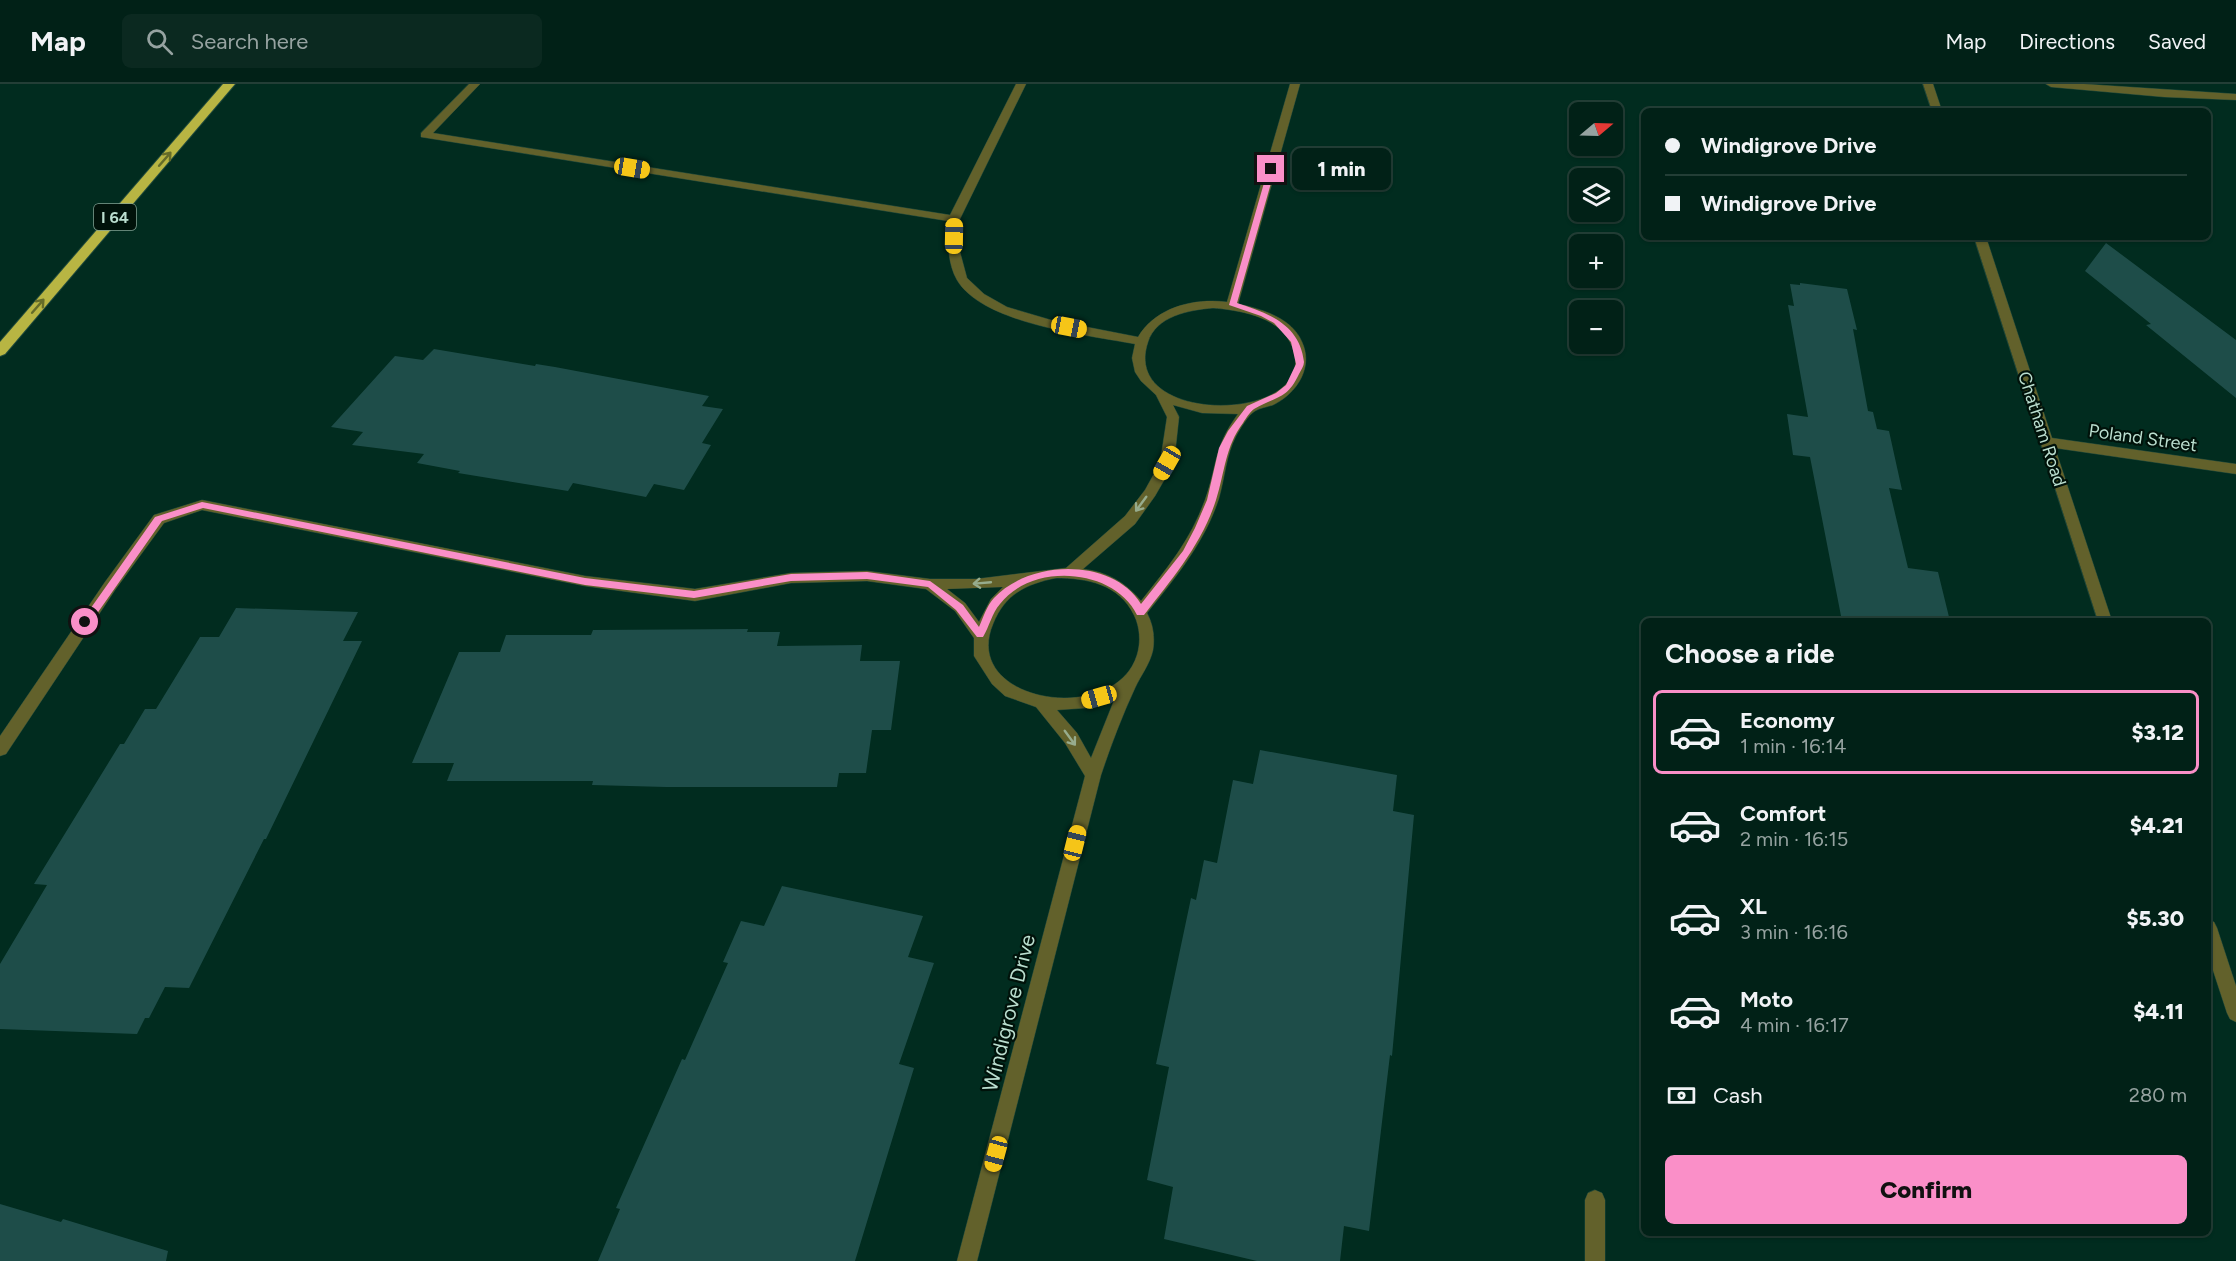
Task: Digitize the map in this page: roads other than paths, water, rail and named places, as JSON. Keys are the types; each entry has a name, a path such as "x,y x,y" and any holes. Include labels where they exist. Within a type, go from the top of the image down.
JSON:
{"highway":[{"name":"I 64","path":"0,351 229,84"}],"street":[{"path":"475,84 425,135 954,219"},
{"path":"1021,84 954,219 954,252 962,279 980,297 1004,310 1050,324 1140,341"},
{"path":"1232,305 1295,84"},
{"path":"1928,84 1936,108"},
{"path":"2051,84 2164,94 2236,97"},
{"name":"Chatham Road","path":"1981,240 2104,618"},
{"path":"1193,305 1232,305 1264,314 1277,322 1295,341 1300,364 1290,386 1279,395 1250,408 1226,411 1202,409 1180,403 1161,393 1145,377 1138,359 1140,341 1147,329 1175,310 1193,305"},
{"path":"1069,573 1130,520 1150,493 1167,463 1173,417 1161,393"},
{"path":"1140,612 1187,553 1212,500 1224,448 1231,433 1250,408"},
{"name":"Poland Street","path":"2045,442 2236,469"},
{"path":"0,749 110,586 159,519 202,505 585,581 694,595 791,578 867,576 930,584 976,584 1033,578 1056,573 1079,573 1102,579 1121,589 1137,604 1145,621 1148,641 1143,660 1132,678 1114,692 1068,706 1042,704 1019,697 1001,685 989,670 981,653 980,635 996,602 1012,587 1033,578"},
{"path":"930,584 960,607 980,635"},
{"name":"Windigrove Drive","path":"967,1261 1093,775 1108,729 1132,678"},
{"path":"1042,704 1071,738 1093,775"},
{"path":"2211,937 2236,1013"},
{"path":"1595,1200 1595,1261"}]}
